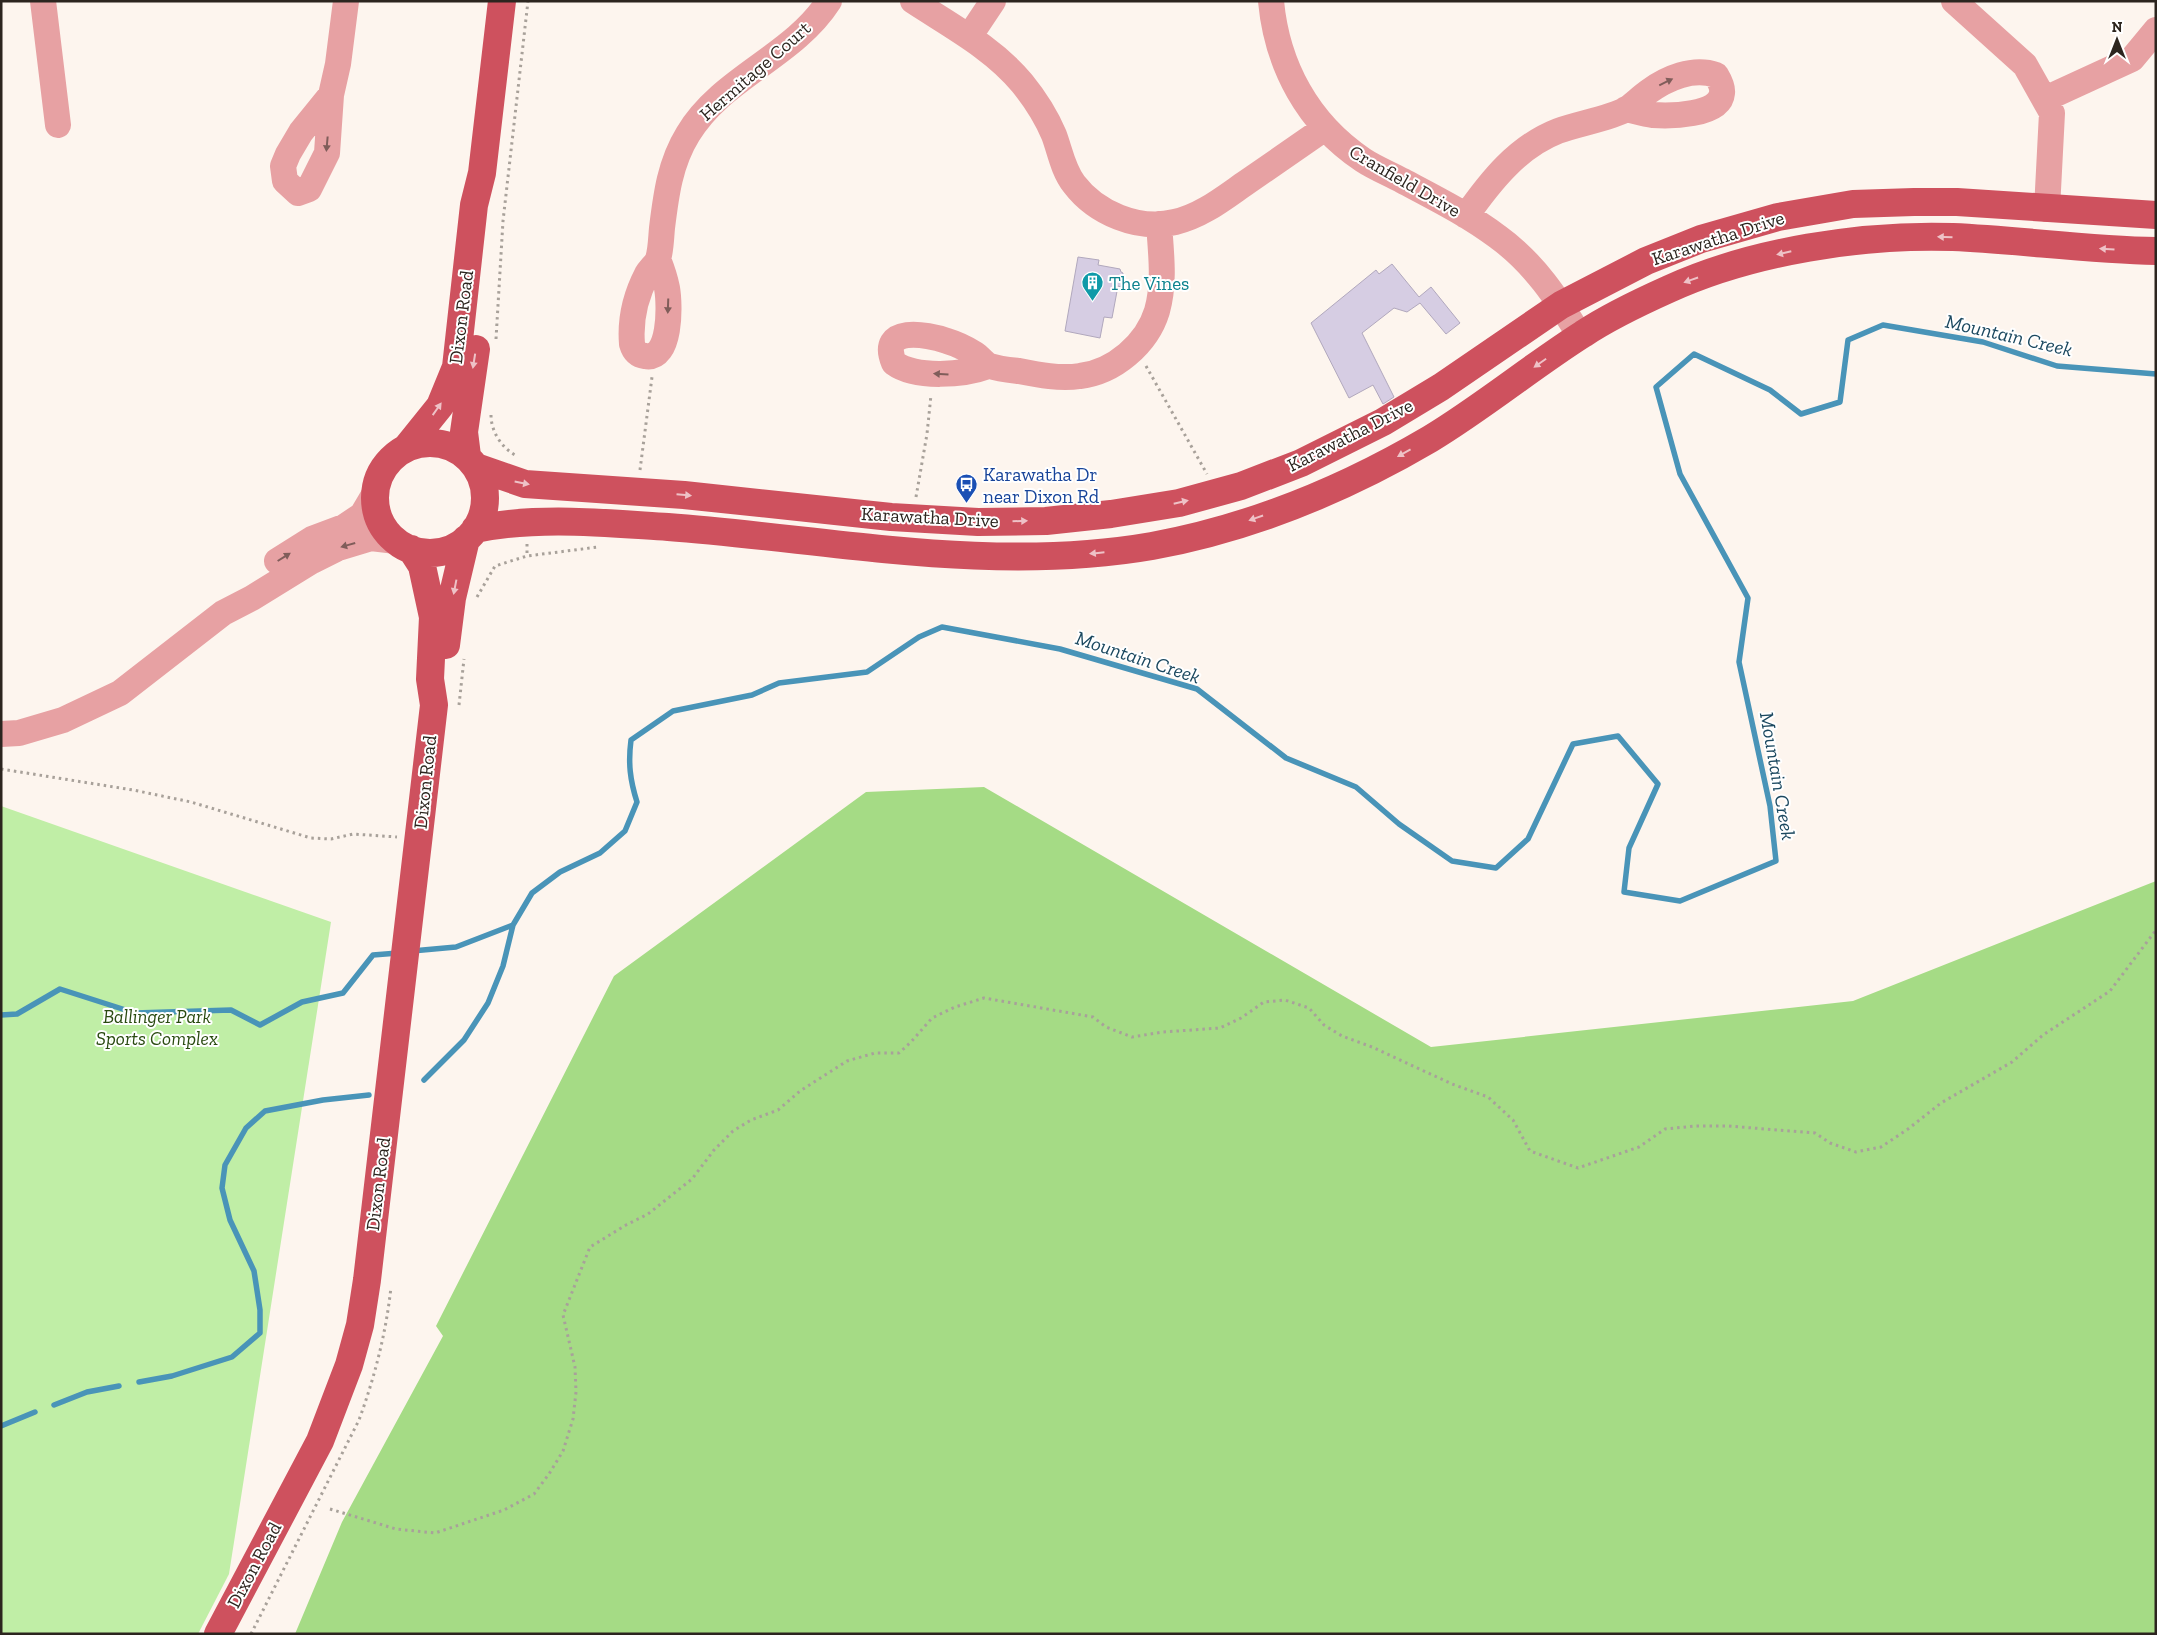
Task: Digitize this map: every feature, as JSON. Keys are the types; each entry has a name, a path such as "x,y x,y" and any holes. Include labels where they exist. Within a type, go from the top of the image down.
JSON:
{"main road":[{"name":"Dixon Road","path":"407,447 440,406 453,377 474,205 482,173 502,1"},
{"name":"Dixon Road","path":"472,462 464,432 479,334 484,230 482,173"},
{"name":"Karawatha Drive","path":"472,462 505,479 525,484 684,495 891,517 978,522 1046,521 1111,514 1179,503 1241,486 1309,460 1358,436 1442,387 1561,305 1646,261 1674,249 1778,217 1853,204 1914,202 1957,202 2156,216"},
{"name":"Karawatha Drive","path":"470,534 526,521 638,525 709,530 866,549 1023,556 1064,556 1151,546 1200,536 1254,519 1316,497 1356,479 1433,437 1601,322 1672,287 1737,264 1808,248 1876,238 1919,236 1959,237 2080,248 2156,250"},
{"path":"424,442 441,443 455,448 472,462 484,485 485,504 480,522 470,534 451,549 438,552 420,552 403,545 390,536 380,522 375,505 375,493 381,471 392,457 407,447 424,442"},
{"name":"Dixon Road","path":"218,1634 320,1441 349,1364 360,1325 367,1280 410,910 446,707 441,685 452,598 470,534"},
{"name":"Dixon Road","path":"403,545 422,566 433,617 430,679 446,707"}],"street":[{"path":"43,1 58,126"},
{"path":"331,95 338,64 346,1"},
{"name":"Hermitage Court","path":"646,357 654,356 661,351 665,338 669,303 664,273 658,259 668,183 679,150 702,113 716,100 792,42 816,18 829,1"},
{"path":"913,1 969,37 1008,68 1035,100 1054,136 1069,175 1084,195 1104,210 1123,220 1143,224 1159,224 1175,222 1205,210 1325,128"},
{"path":"969,37 993,1"},
{"name":"Cranfield Drive","path":"1271,1 1278,43 1285,64 1294,86 1310,112 1325,128 1364,161 1466,216 1499,237 1529,264 1561,305 1580,336"},
{"path":"1954,1 2025,64 2046,99 2052,113 2047,209"},
{"path":"2046,99 2132,59 2156,30"},
{"path":"1466,216 1502,170 1527,149 1556,132 1626,109"},
{"path":"988,366 1063,377 1081,376 1100,371 1132,351 1150,329 1157,312 1162,291 1159,224"},
{"path":"223,613 240,590 278,560 312,539 344,527 362,515 375,493"},
{"path":"1,734 19,733 64,720 120,693 223,613 252,598 312,560 338,548 371,538 403,545"}],"path":[{"path":"495,349 503,221 528,1"},
{"path":"1132,351 1149,369 1208,474 1198,476"},
{"path":"640,470 652,377 646,357"},
{"path":"925,499 916,498 927,434 931,394"},
{"path":"492,408 493,430 501,442 518,456"},
{"path":"476,599 495,566 528,556 599,547"},
{"path":"446,707 465,651"},
{"path":"1,769 133,790 191,802 311,838 331,838 353,834 400,838"},
{"path":"330,1510 396,1529 435,1533 504,1510 534,1494 563,1451 573,1420 576,1392 575,1367 563,1314 590,1247 648,1214 692,1179 714,1150 733,1131 750,1120 778,1110 800,1091 847,1061 875,1053 899,1053 932,1018 955,1007 984,998 1061,1010 1093,1017 1106,1027 1132,1037 1163,1032 1220,1028 1241,1018 1264,1002 1286,1000 1309,1008 1324,1025 1342,1036 1372,1046 1452,1084 1488,1097 1513,1120 1530,1151 1578,1168 1639,1146 1665,1129 1694,1126 1728,1126 1815,1133 1830,1143 1856,1152 1881,1146 1908,1129 1941,1103 2012,1062 2043,1035 2110,991 2156,930"}],"green space":[{"path":"984,787 1431,1047 1853,1001 2156,881 2156,1634 295,1634 342,1522 443,1336 436,1326 614,976 866,792"},
{"name":"Ballinger Park Sports Complex","path":"1,806 331,922 229,1574 198,1634 1,1634"}],"building":[{"name":"The Vines","path":"1078,257 1099,260 1098,265 1120,269 1123,273 1121,287 1118,286 1112,318 1104,317 1100,338 1065,331"},
{"path":"1392,264 1419,297 1431,287 1460,323 1446,334 1420,303 1407,312 1394,308 1362,333 1394,397 1383,404 1373,385 1349,398 1311,323 1376,270 1379,274"}],"waterway":[{"name":"Mountain Creek","path":"424,1080 464,1040 488,1003 503,966 513,925 532,893 560,872 600,853 625,831 637,802 630,771 631,740 673,711 752,695 779,683 867,672 919,637 942,627 1060,649 1197,689 1286,758 1356,787 1399,824 1452,861 1496,868 1528,839 1573,744 1618,736 1658,784 1629,848 1624,892 1680,901 1776,861 1770,806 1739,662 1748,598 1680,474 1656,387 1694,354 1770,390 1801,414 1840,402 1848,340 1883,325 1983,342 2057,366 2156,374"},
{"path":"412,951 456,947 513,925"},
{"path":"1,1015 17,1014 60,989 135,1013 231,1010 260,1025 302,1002 343,993 373,955 398,953"},
{"name":"Mountain Creek","path":"139,1382 172,1376 232,1357 260,1333 260,1310 254,1271 230,1220 222,1188 225,1165 246,1128 265,1111 323,1100 369,1095"},
{"name":"Mountain Creek","path":"54,1405 87,1392 119,1386"},
{"name":"Mountain Creek","path":"1,1426 35,1412"}],"place":[{"name":"The Vines","path":"1093,302"},
{"name":"Karawatha Dr near Dixon Rd","path":"967,504"}]}
